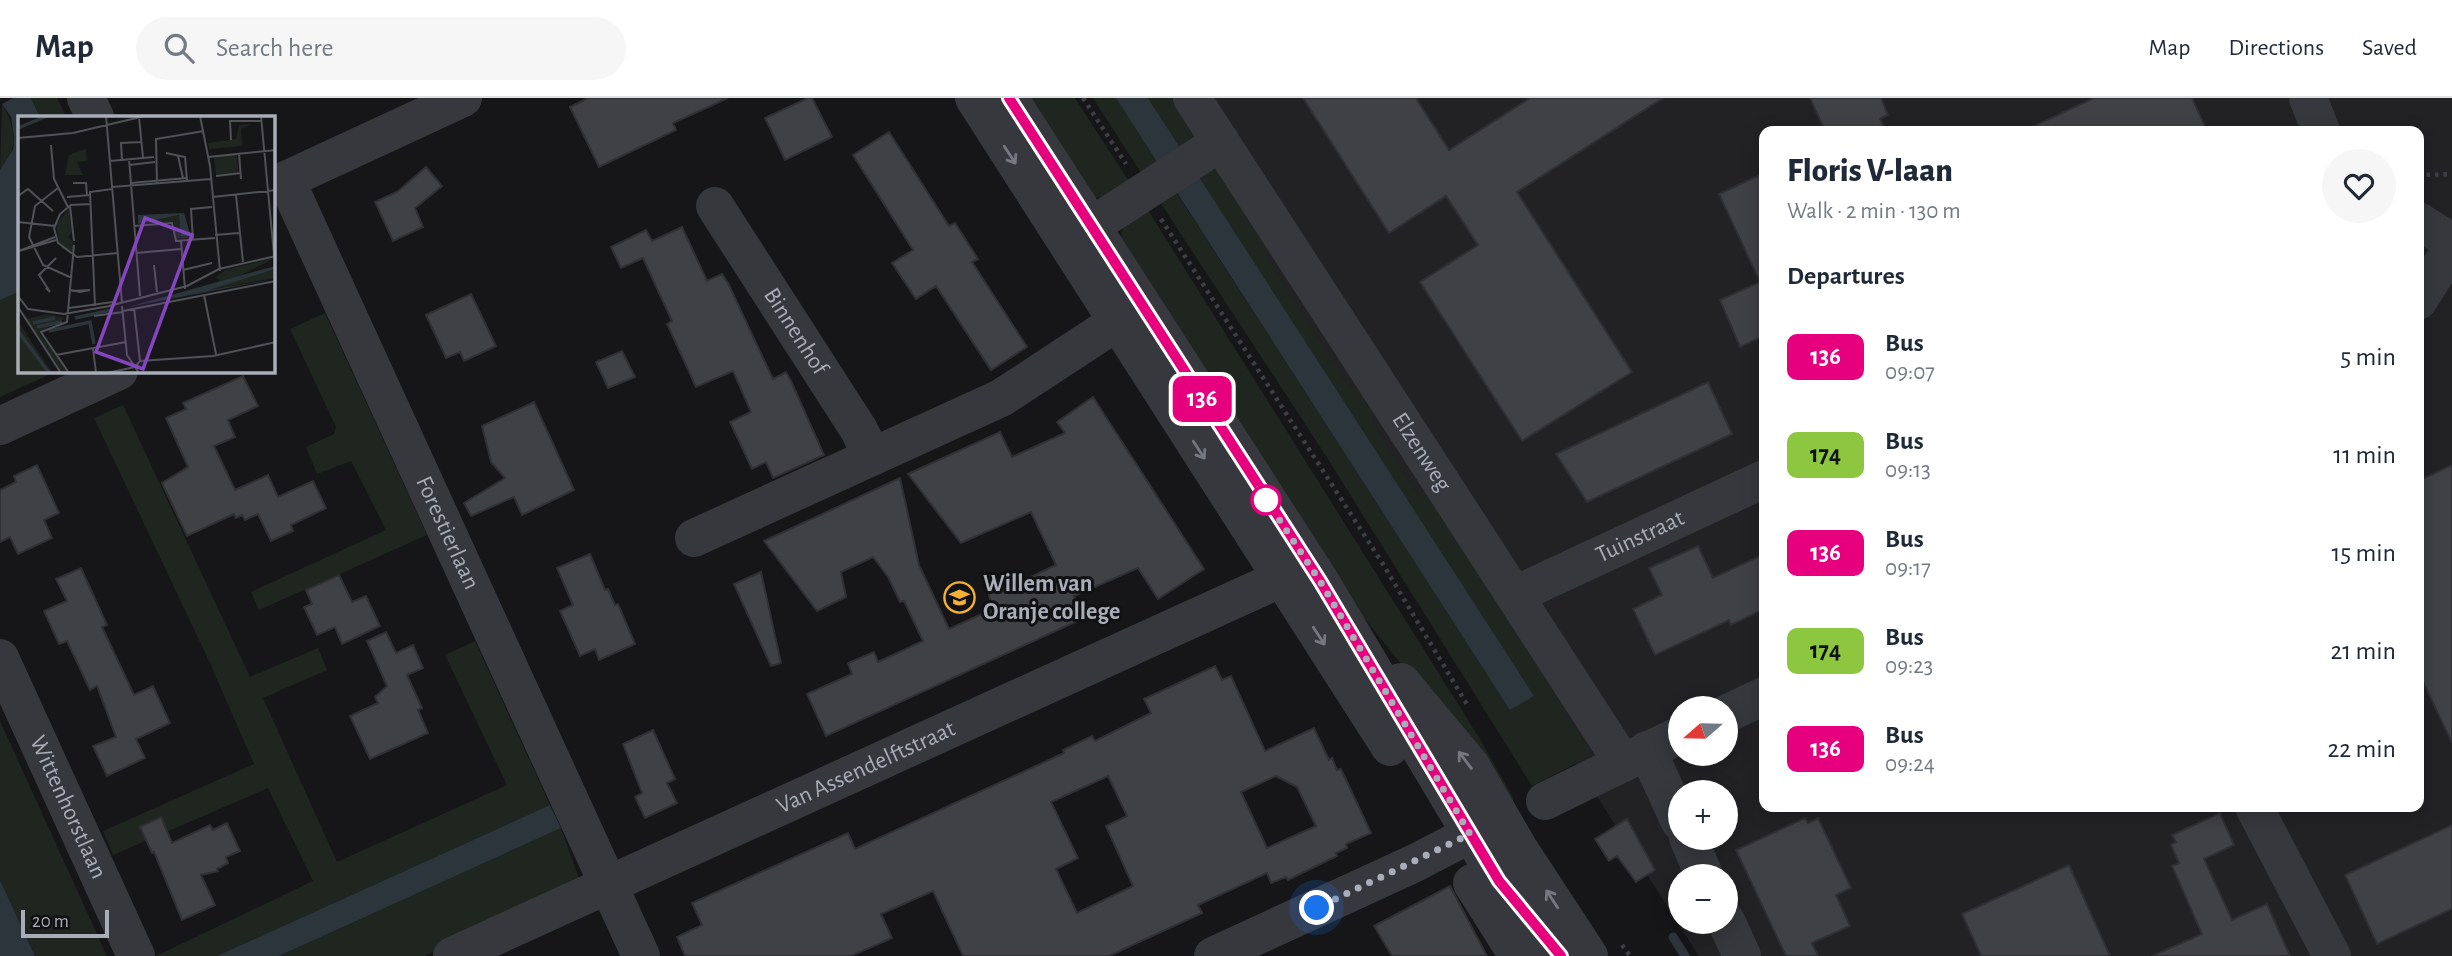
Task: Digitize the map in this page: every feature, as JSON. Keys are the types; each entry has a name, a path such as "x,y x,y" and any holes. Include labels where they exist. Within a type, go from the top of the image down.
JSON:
{"street":[{"path":"86,98 95,116"},
{"path":"279,183 463,98"},
{"path":"974,98 1282,578 1473,832 1525,916 1561,956"},
{"path":"1009,98 1345,622 1420,702 1471,766 1473,832 1518,956"},
{"name":"Elzenweg","path":"1192,98 1207,151 1515,595 1650,749 1668,793"},
{"path":"2308,98 2319,126"},
{"path":"1090,227 1207,151"},
{"name":"Forestierlaan","path":"279,183 641,956"},
{"name":"Binnenhof","path":"715,206 859,430 872,457"},
{"path":"2424,225 2452,242"},
{"path":"2424,292 2452,248"},
{"path":"694,538 1002,398 1117,322"},
{"path":"0,426 115,373"},
{"name":"Tuinstraat","path":"1515,595 1759,481"},
{"name":"Van Assendelftstraat","path":"452,956 1282,578"},
{"name":"Wittenhorstlaan","path":"0,658 136,956"},
{"path":"1738,708 1759,698"},
{"path":"1545,802 1650,749"},
{"path":"2257,812 2332,956"},
{"path":"1473,832 1602,946"},
{"path":"1213,956 1473,832"},
{"path":"1732,934 1742,956"}],"path":[{"path":"1083,98 1148,189 1381,561 1473,714"},
{"path":"2424,174 2452,174"},
{"path":"1602,946 1630,956"}],"shaded area":[{"path":"13,98 31,98 40,116 18,116 18,292 0,300 0,170 13,150 14,138 11,117 2,104"},
{"path":"31,98 57,98 66,116 40,116"},
{"path":"1027,98 1075,98 1130,183 1109,198 1093,197"},
{"path":"1093,98 1116,98 1159,164 1143,176"},
{"path":"1116,98 1148,98 1534,696 1510,710"},
{"path":"1148,98 1173,98 1192,127 1191,146 1182,151"},
{"path":"1150,98 2452,98 2452,956 1699,956 1685,934 1738,934 1738,864 1668,864 1668,908"},
{"path":"2,104 10,120 13,146 11,155 0,170"},
{"path":"1204,168 1222,171 1268,243 1265,254 1348,386 1359,388 1375,411 1372,422 1418,496 1431,495 1592,755 1532,786 1326,456 1158,199 1174,189 1510,709 1533,696 1196,173"},
{"path":"1146,207 1480,739 1514,799 1507,810 1484,767 1344,593 1120,241 1123,226"},
{"path":"18,292 18,373 53,373 0,397 0,300"},
{"path":"325,313 427,535 259,610 251,592 386,530 351,461 317,474 306,447 334,434 336,427 290,329"},
{"path":"123,405 250,677 318,648 327,670 263,698 337,862 507,785 445,655 475,641 550,805 217,956 156,956 313,881 268,788 113,855 103,831 254,764 209,661 94,418"},
{"path":"0,721 107,956 35,956 0,880"},
{"path":"550,805 561,828 279,956 217,956"},
{"path":"561,828 581,884 425,956 279,956"},
{"path":"0,880 35,956 0,956"}],"building":[{"path":"588,98 728,98 673,123 676,130 599,167 570,107"},
{"path":"812,98 832,137 785,160 765,118"},
{"path":"1303,98 1416,98 1449,150 1530,98 1663,98 1517,192 1632,372 1522,441 1420,282 1478,245 1446,196 1389,233"},
{"path":"1810,98 1881,98 1888,115 1880,119 1884,126 1823,126"},
{"path":"2094,98 2192,98 2205,126 2034,126"},
{"path":"889,132 949,226 955,223 978,259 972,262 1027,347 991,370 936,286 916,299 892,263 913,250 853,155"},
{"path":"426,167 442,186 415,208 423,227 393,241 375,202 397,192"},
{"path":"1759,175 1759,280 1719,194"},
{"path":"682,227 707,281 722,274 728,283 773,379 786,372 824,455 773,478 766,462 752,469 730,422 751,412 733,371 696,387 667,324 672,321 643,258 621,268 611,247 646,230 652,241"},
{"path":"1759,282 1759,338 1740,347 1720,300"},
{"path":"471,294 496,346 464,361 460,352 446,358 426,315"},
{"path":"622,351 635,377 608,388 596,362"},
{"path":"243,376 258,406 228,420 235,437 214,446 235,490 268,475 278,497 313,481 326,508 291,525 293,531 271,541 258,514 245,520 242,515 236,518 234,514 187,536 162,483 188,467 166,418 186,409 183,403"},
{"path":"1708,382 1732,434 1587,502 1556,454"},
{"path":"1093,397 1204,569 1158,599 1138,568 1074,596 1084,618 826,736 807,694 852,674 848,663 874,652 878,662 923,641 904,601 900,602 888,577 873,557 841,572 846,597 817,611 764,541 900,478 919,565 949,629 993,609 986,585 1009,575 1014,585 1056,565 1031,512 961,543 908,474 1000,432 1012,457 1065,433 1057,422"},
{"path":"534,402 574,490 522,515 514,497 471,516 464,503 505,478 491,462 482,426"},
{"path":"37,465 59,513 44,520 52,538 18,554 10,537 0,542 0,490 16,482 14,476"},
{"path":"2452,465 2452,743 2424,684 2424,478"},
{"path":"1698,546 1713,578 1759,556 1759,611 1731,625 1729,620 1655,655 1633,609 1662,595 1649,568"},
{"path":"590,554 605,590 608,589 615,605 618,604 635,644 599,660 595,649 580,656 560,611 573,605 557,568"},
{"path":"81,568 107,625 102,627 134,695 153,686 170,723 136,739 145,758 107,776 93,746 116,737 97,686 90,690 67,641 59,644 44,611 67,601 56,579"},
{"path":"761,572 781,663 771,666 734,584"},
{"path":"339,575 352,602 366,596 380,626 342,644 335,627 317,635 304,607 312,604 306,590"},
{"path":"386,632 396,653 413,645 423,668 407,675 422,708 418,710 428,733 370,759 350,716 378,703 375,697 387,686 367,641"},
{"path":"1215,666 1222,680 1231,676 1265,751 1314,728 1329,760 1332,758 1337,770 1341,769 1371,833 1346,844 1347,848 1336,853 1337,856 1288,880 1286,877 1271,883 1267,873 1198,905 1202,913 1109,956 963,956 933,891 881,914 892,938 851,956 685,956 677,937 702,925 692,903 848,833 855,849 1064,753 1063,750 1092,736 1095,741 1151,713 1144,699","holes":["1108,776 1127,816 1106,826 1133,886 1077,913 1056,869 1078,858 1051,802","1276,776 1297,787 1316,826 1267,848 1241,792"]},
{"path":"653,730 675,779 667,783 677,803 645,818 635,797 642,793 623,744"},
{"path":"2220,813 2234,845 2204,859 2232,920 2267,904 2290,956 2152,956 2202,934 2172,866 2179,863 2171,845 2176,842 2172,835"},
{"path":"161,817 172,843 210,825 213,830 227,823 240,851 226,857 228,863 217,869 218,871 201,875 215,905 182,920 154,852 152,853 140,827"},
{"path":"1805,818 1808,823 1818,818 1851,888 1836,895 1850,926 1812,943 1818,956 1786,956 1736,850"},
{"path":"1627,819 1655,870 1636,882 1617,856 1609,861 1595,839"},
{"path":"2452,825 2452,909 2377,944 2345,875"},
{"path":"2069,865 2110,956 1981,956 1962,914"},
{"path":"1450,886 1487,956 1392,956 1374,926"}],"waterway":[{"path":"1673,937 1685,956"}],"bus line":[{"name":"136","path":"1009,98 1320,581 1499,881 1525,916 1561,956"}],"place":[{"name":"Willem van Oranje college","path":"960,598"}],"route":[{"path":"1266,500 1259,489 1320,581 1470,834 1415,863 1317,908"}]}
